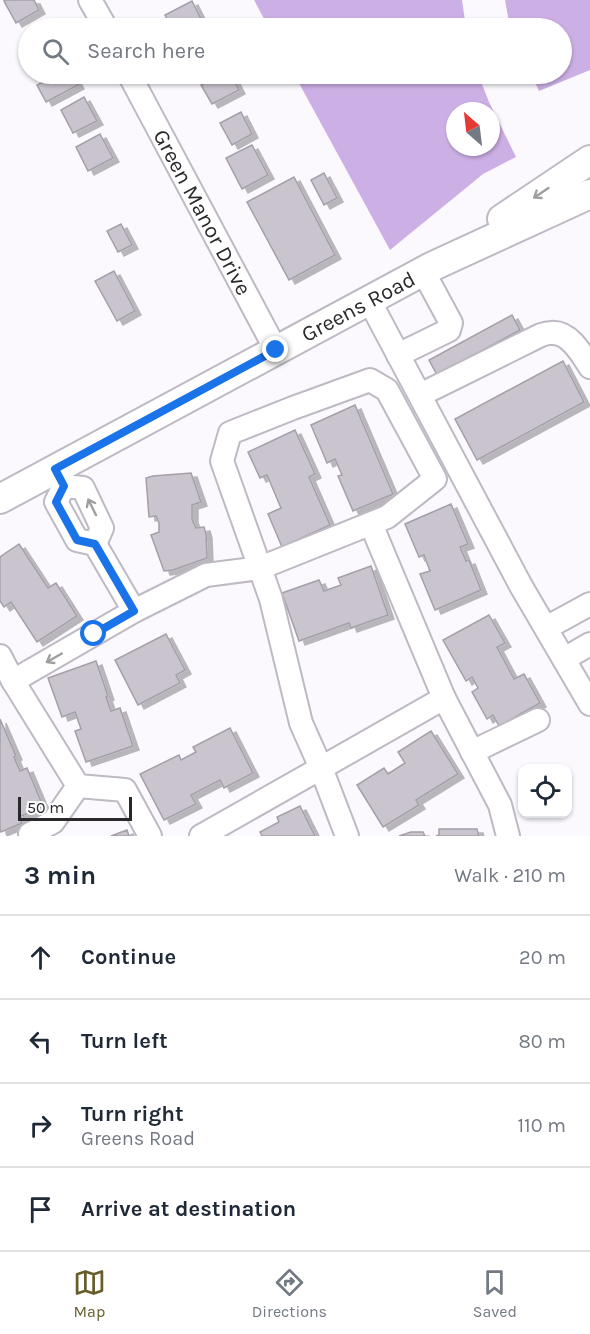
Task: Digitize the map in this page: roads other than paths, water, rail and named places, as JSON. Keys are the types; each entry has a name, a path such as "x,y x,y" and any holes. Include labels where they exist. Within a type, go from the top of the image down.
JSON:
{"main road":[{"name":"Greens Road","path":"427,269 590,160"},
{"name":"Greens Road","path":"0,499 59,478 276,350 369,300 427,269 590,194"}],"street":[{"path":"90,0 100,18"},
{"name":"Green Manor Drive","path":"134,84 276,350"},
{"path":"398,355 449,330 451,323 427,269"},
{"path":"369,300 521,586 590,704"},
{"path":"420,395 541,335 553,332 576,346 590,367"},
{"path":"13,681 134,611 206,575 260,568 387,517 435,479 387,390 370,380 230,433 222,461 260,568 271,599 302,723 347,836"},
{"path":"59,478 83,488 102,528 95,544 134,611"},
{"path":"371,524 444,698 500,805 508,836"},
{"path":"546,628 590,604"},
{"path":"564,659 590,644"},
{"path":"0,656 78,786"},
{"path":"201,836 444,698"},
{"path":"472,752 538,720"},
{"path":"30,834 53,822 78,786"},
{"path":"78,786 125,790 150,836"}]}
